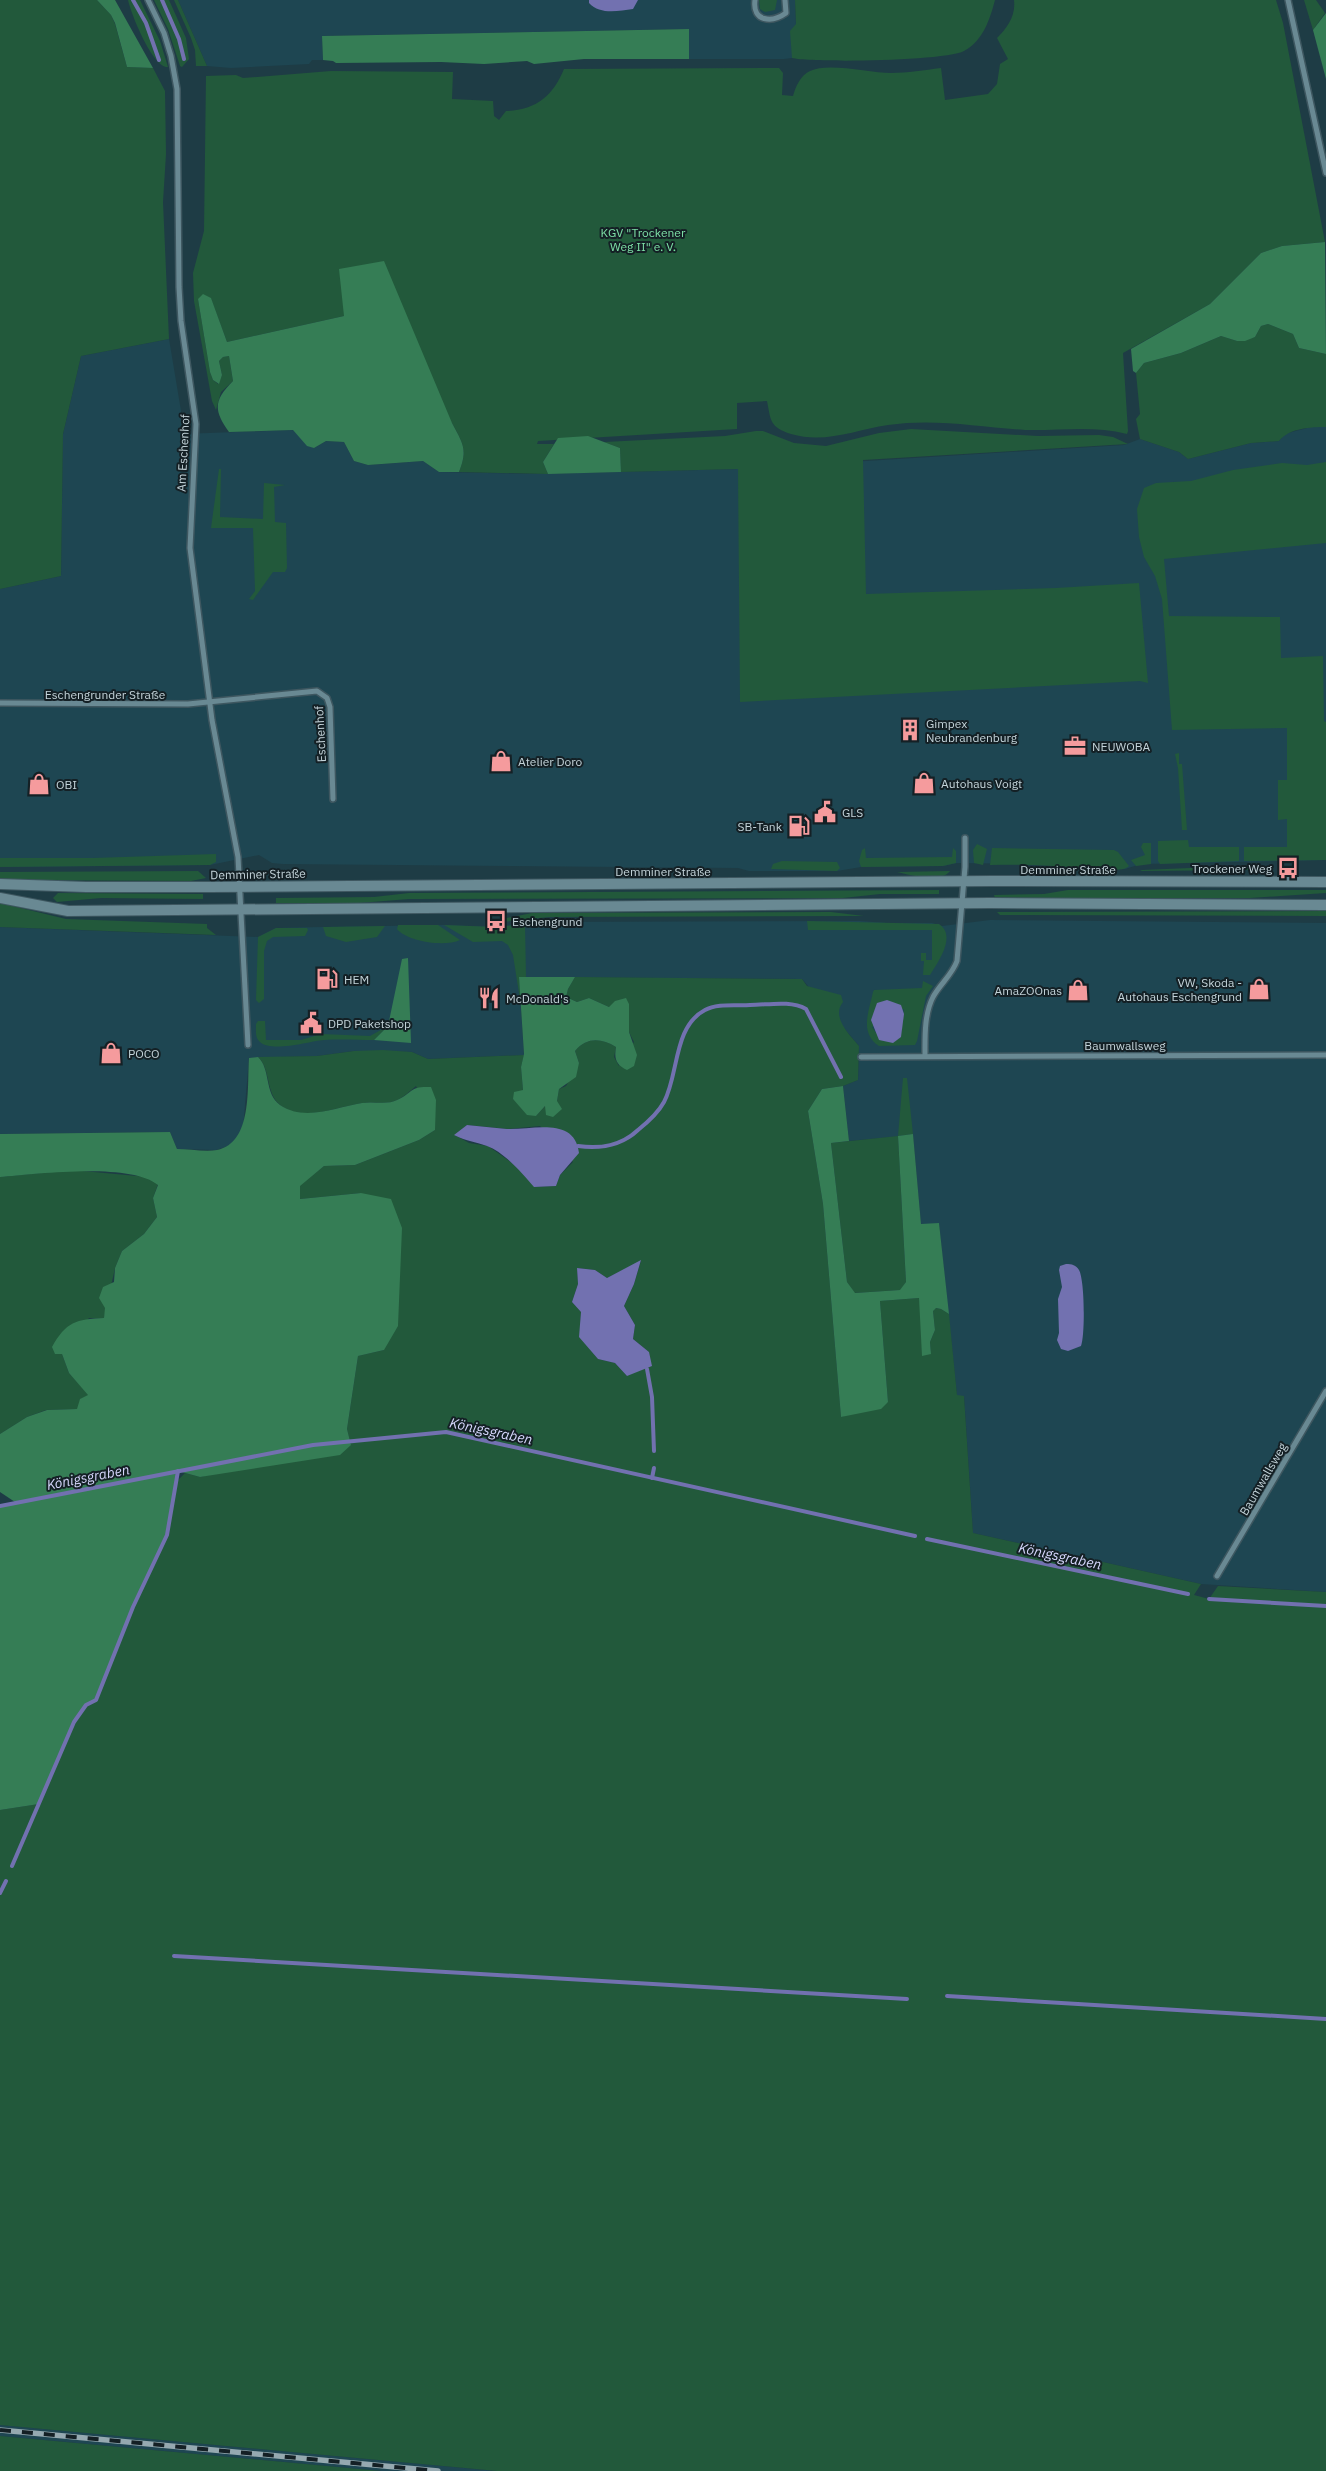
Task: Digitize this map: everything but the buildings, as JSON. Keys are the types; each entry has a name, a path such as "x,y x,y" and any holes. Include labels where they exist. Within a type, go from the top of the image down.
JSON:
{"main road":[{"name":"Demminer Straße","path":"0,884 86,887 1326,882"},
{"path":"0,898 68,910 962,903 1326,905"}],"street":[{"name":"Am Eschenhof","path":"148,0 166,41 177,89 179,287 181,321 196,424 190,548 210,701 235,840 240,910"},
{"path":"755,0 757,13 764,19 776,20 786,14 785,0"},
{"path":"1288,0 1326,173"},
{"name":"Eschenhof","path":"210,701 313,691 324,695 330,707 333,799"},
{"name":"Eschengrunder Straße","path":"0,703 188,704 210,701"},
{"path":"925,1056 928,1008 933,997 954,970 957,961 964,882 965,838"},
{"path":"240,910 248,1045"},
{"name":"Baumwallsweg","path":"861,1057 1326,1055"},
{"name":"Baumwallsweg","path":"1217,1576 1326,1391"}],"shaded area":[{"path":"178,0 795,0 796,24 792,58 784,59 689,59 689,29 322,36 323,60 312,60 309,64 231,68 207,66"},
{"path":"589,0 638,0 633,9 604,11 593,7"},
{"path":"169,339 181,411 182,434 293,430 314,448 326,441 344,442 354,461 368,465 423,461 439,472 539,474 738,469 1124,445 1140,439 1179,452 1188,459 1251,443 1279,441 1284,434 1311,427 1326,427 1326,860 1141,864 1125,869 1099,870 1049,864 957,863 943,866 861,867 837,871 749,871 738,868 283,864 272,863 259,855 210,865 0,867 0,589 61,576 63,434 81,356"},
{"path":"990,920 1326,923 1326,1592 1201,1584 973,1533 964,1396 957,1396 939,1224 921,1225 913,1135 849,1141 843,1086 858,1080 859,1046 802,979 519,977 524,1055 428,1059 412,1052 354,1051 317,1056 249,1058 243,1129 232,1145 216,1150 177,1149 170,1132 0,1134 0,927 258,937 276,928 444,925 496,927 544,922 860,921 932,923 942,926"},
{"path":"887,1000 901,1005 904,1014 901,1037 893,1043 879,1040 871,1020 877,1003"},
{"path":"467,1125 507,1129 551,1127 561,1129 570,1134 576,1141 579,1153 560,1175 556,1186 534,1187 500,1153 487,1146 454,1135"},
{"path":"641,1260 634,1284 624,1306 635,1325 633,1339 649,1352 652,1366 627,1376 615,1363 598,1359 579,1337 581,1312 572,1302 578,1284 577,1268 595,1270 607,1278"},
{"path":"1066,1264 1074,1265 1079,1270 1084,1308 1081,1346 1068,1351 1061,1349 1057,1340 1059,1333 1058,1299 1062,1287 1059,1270 1060,1266"},
{"path":"0,2425 497,2471 381,2471 0,2436"}],"green space":[{"path":"0,0 97,0 111,15 127,67 153,68 165,91 166,154 163,202 169,339 81,356 63,434 61,576 0,589"},
{"path":"97,0 115,0 153,68 127,67 115,23 111,15"},
{"path":"128,0 140,0 160,41 168,67 162,65 156,59 144,40 133,17"},
{"path":"154,0 169,0 186,38 189,59 182,67 180,66 168,29"},
{"path":"174,0 178,0 207,66 196,66 195,50 191,38"},
{"path":"759,0 777,0 775,10 765,12 760,9"},
{"path":"795,0 995,0 985,29 971,47 964,51 933,57 851,61 792,58 790,31 796,24"},
{"name":"KGV \"Trockener Weg II\" e. V.","path":"1014,0 1276,0 1283,23 1325,242 1282,246 1261,253 1210,304 1123,353 1127,434 1102,430 1025,430 922,422 888,425 828,437 804,437 779,429 772,422 767,401 737,403 737,429 538,441 537,444 554,444 543,462 548,474 459,472 464,452 452,423 344,316 227,342 211,299 198,299 210,372 213,380 218,384 222,375 219,361 223,357 229,356 233,381 221,392 216,410 212,401 194,301 193,273 204,231 206,76 236,75 243,78 331,71 453,72 452,99 493,101 494,116 499,120 506,111 526,108 542,100 555,87 564,69 779,68 783,73 782,95 793,96 801,78 810,71 818,69 838,68 891,73 941,68 945,100 988,94 997,84 1000,64 1008,59 997,38 1010,21 1014,11"},
{"path":"1304,0 1316,0 1325,13 1313,30"},
{"path":"1326,13 1326,79 1313,30"},
{"path":"689,29 689,59 584,59 534,64 527,61 484,64 441,62 336,63 323,60 322,36"},
{"path":"1325,242 1326,354 1299,348 1293,334 1268,324 1261,326 1255,337 1245,341 1237,341 1221,336 1181,353 1144,363 1136,373 1133,371 1131,349 1210,304 1261,253 1282,246"},
{"path":"384,261 463,447 464,452 459,472 439,472 423,461 368,465 354,461 344,442 326,441 314,448 307,446 293,430 229,432 220,417 218,405 222,394 233,381 229,356 223,357 219,361 222,375 219,384 213,380 210,372 198,299 203,294 211,298 227,342 344,316 339,269"},
{"path":"1268,324 1293,334 1299,348 1326,354 1326,427 1301,429 1288,433 1279,441 1251,443 1188,459 1179,452 1140,439 1136,419 1140,414 1136,373 1144,363 1181,353 1221,336 1237,341 1255,337 1261,326"},
{"path":"911,429 1038,436 1099,435 1113,437 1128,444 863,460 866,594 1056,588 1139,583 1148,683 1140,681 740,702 738,469 621,472 620,448 604,442 725,436 763,431 794,443 826,446 879,433"},
{"path":"588,436 620,448 621,472 548,474 543,462 558,438"},
{"path":"1326,462 1326,543 1164,559 1169,616 1280,617 1281,658 1323,656 1324,721 1326,722 1326,860 1244,861 1244,847 1287,847 1287,819 1278,820 1278,780 1287,780 1287,728 1172,730 1162,599 1155,576 1144,557 1139,537 1137,509 1144,488 1156,483 1191,481 1233,470 1282,463 1307,465"},
{"path":"219,469 221,469 220,517 263,519 264,483 285,485 274,487 275,522 286,523 287,568 285,572 273,572 253,600 249,599 255,591 253,528 211,528"},
{"path":"1179,753 1179,764 1182,764 1187,830 1182,830 1178,768 1175,754"},
{"path":"1188,840 1189,847 1239,847 1239,861 1160,864 1158,861 1158,841"},
{"path":"1143,843 1151,843 1151,864 1136,866 1131,860 1145,855 1141,847"},
{"path":"977,844 987,849 983,865 974,863 973,850"},
{"path":"865,848 866,858 952,857 953,848 956,851 956,863 943,866 861,867 859,861 862,850"},
{"path":"992,848 1114,850 1118,852 1129,866 1108,870 1048,865 990,865"},
{"path":"216,854 216,862 210,865 0,867 0,858 93,858"},
{"path":"782,861 837,862 840,868 837,871 771,869 773,864"},
{"path":"1262,865 1250,870 1140,871 1142,870"},
{"path":"198,871 206,878 191,881 0,880 0,872"},
{"path":"950,871 945,875 933,878 897,872"},
{"path":"939,890 939,894 880,894 843,898 409,899 359,903 276,903 276,898 374,897 409,893"},
{"path":"1068,890 1326,890 1326,893 1250,898 995,898 994,895 1044,894"},
{"path":"58,893 203,894 203,899 101,898 57,902 53,898"},
{"path":"0,903 66,919 207,924 207,928 216,935 0,927"},
{"path":"1326,911 1326,916 1000,915 997,912"},
{"path":"831,912 864,916 549,917 502,922 501,919 532,913"},
{"path":"807,921 939,924 944,929 946,942 941,956 930,975 923,975 924,961 921,961 921,953 926,953 926,960 932,960 932,930 808,930"},
{"path":"525,924 526,977 519,977 521,1006 513,955 508,945 502,941 473,942 444,925 496,927"},
{"path":"398,925 438,925 460,940 436,943 418,940 402,933 397,929"},
{"path":"385,926 377,937 346,942 326,936 323,927"},
{"path":"276,928 307,928 308,930 305,936 273,937 267,941 264,951 264,999 259,1003 256,1000 258,937"},
{"path":"408,958 411,1043 374,1040 388,1026 402,959"},
{"path":"519,977 575,977 566,997 577,1002 589,998 609,1007 615,1001 626,998 629,1004 629,1032 637,1055 634,1066 627,1070 620,1066 615,1055 616,1047 610,1044 594,1040 584,1043 575,1051 579,1063 576,1077 559,1089 557,1101 562,1109 553,1117 546,1115 545,1106 536,1116 527,1115 513,1099 514,1092 523,1090 521,1067 524,1054"},
{"path":"575,977 802,979 807,986 841,995 843,1002 840,1008 840,1019 846,1031 859,1046 858,1080 843,1086 822,1089 808,1111 823,1204 841,1417 888,1402 880,1301 919,1298 931,1354 930,1342 935,1330 933,1311 935,1308 941,1309 949,1314 957,1395 964,1396 973,1533 1201,1584 1194,1595 1209,1599 1218,1586 1326,1592 1326,2471 497,2471 0,2425 0,1810 39,1804 74,1722 86,1705 167,1535 176,1482 185,1473 200,1477 351,1445 347,1429 358,1356 384,1350 361,1193 300,1199 300,1185 324,1166 355,1165 419,1140 435,1130 416,1086 402,1097 389,1102 363,1103 307,1113 286,1109 274,1097 262,1062 258,1057 317,1056 354,1051 383,1050 412,1052 428,1059 524,1055 521,1067 523,1090 513,1099 536,1116 545,1106 557,1101 559,1089 566,1086 579,1063 575,1051 580,1046 594,1040 616,1047 614,1057 619,1066 634,1042 629,1032 629,1004 609,1007 589,998 577,1002 566,997","holes":["467,1125 508,1129 540,1126 573,1162 560,1175 556,1186 535,1187 519,1168 488,1146 469,1143 455,1135","641,1261 634,1284 624,1306 635,1325 633,1339 649,1352 627,1376 615,1363 598,1359 580,1337 581,1312 572,1302 578,1284 577,1268 595,1270 607,1278"]},
{"path":"923,981 933,986 926,996 915,1045 879,1046 869,1035 867,1028 868,1014 874,990 922,988","holes":["904,1009 901,1033 876,1033 872,1027"]},
{"path":"258,1021 265,1021 266,1040 301,1040 321,1034 370,1036 388,1026 374,1040 324,1040 291,1046 273,1046 260,1042 257,1038 256,1024"},
{"path":"258,1057 265,1068 269,1088 275,1100 290,1110 300,1112 321,1112 352,1105 389,1102 419,1087 431,1087 436,1100 435,1130 419,1140 355,1165 324,1166 300,1186 300,1199 361,1193 391,1199 402,1228 398,1326 384,1350 358,1356 347,1429 351,1445 340,1455 200,1477 178,1471 167,1535 133,1607 96,1700 86,1705 74,1722 39,1804 0,1810 0,1506 15,1502 0,1492 0,1434 27,1417 47,1410 77,1409 80,1399 88,1395 69,1373 62,1354 55,1354 52,1347 67,1327 86,1319 104,1318 105,1308 99,1298 103,1287 114,1282 115,1268 122,1251 144,1234 157,1217 153,1198 158,1185 145,1178 105,1172 58,1172 0,1177 0,1134 170,1132 177,1149 217,1150 229,1145 237,1137 246,1112 249,1058"},
{"path":"903,1078 907,1078 913,1134 898,1136"},
{"path":"843,1086 849,1141 831,1143 847,1282 855,1293 900,1290 906,1282 898,1136 913,1134 921,1224 939,1223 949,1314 936,1308 933,1311 935,1330 930,1342 931,1354 922,1356 919,1298 880,1301 888,1402 881,1409 841,1417 823,1204 808,1111 822,1089"},
{"path":"898,1136 906,1282 901,1290 854,1293 847,1282 831,1143"},
{"path":"72,1170 148,1177 158,1184 153,1198 157,1217 144,1234 122,1251 115,1268 104,1318 89,1318 62,1354 69,1373 89,1395 78,1409 46,1410 27,1417 0,1434 0,1177"},
{"path":"0,2436 381,2471 0,2471"}],"waterway":[{"path":"133,0 146,23 159,60"},
{"path":"162,0 179,39 184,59"},
{"path":"578,1146 595,1147 618,1143 625,1140 652,1117 662,1106 669,1091 678,1052 687,1028 705,1010 715,1006 786,1004 806,1009 841,1077"},
{"path":"647,1369 652,1397 654,1451"},
{"name":"Königsgraben","path":"0,1506 313,1445 446,1432 915,1536"},
{"path":"652,1478 654,1468"},
{"path":"12,1866 74,1722 86,1705 96,1700 133,1607 167,1535 178,1471"},
{"name":"Königsgraben","path":"927,1539 1188,1594"},
{"name":"Königsgraben","path":"1209,1599 1326,1606"},
{"path":"0,1893 6,1881"},
{"path":"174,1956 907,1999"},
{"path":"947,1996 1326,2019"}],"railway":[{"path":"0,2430 438,2471"}],"place":[{"name":"Gimpex Neubrandenburg","path":"910,730"},
{"name":"NEUWOBA","path":"1075,746"},
{"name":"Atelier Doro","path":"501,761"},
{"name":"Autohaus Voigt","path":"924,783"},
{"name":"OBI","path":"39,784"},
{"name":"GLS","path":"825,812"},
{"name":"SB-Tank","path":"799,826"},
{"name":"Trockener Weg","path":"1288,868"},
{"name":"Eschengrund","path":"496,921"},
{"name":"HEM","path":"327,979"},
{"name":"VW, Skoda - Autohaus Eschengrund","path":"1259,989"},
{"name":"AmaZOOnas","path":"1078,990"},
{"name":"McDonald's","path":"489,998"},
{"name":"DPD Paketshop","path":"311,1023"},
{"name":"POCO","path":"111,1053"}]}
